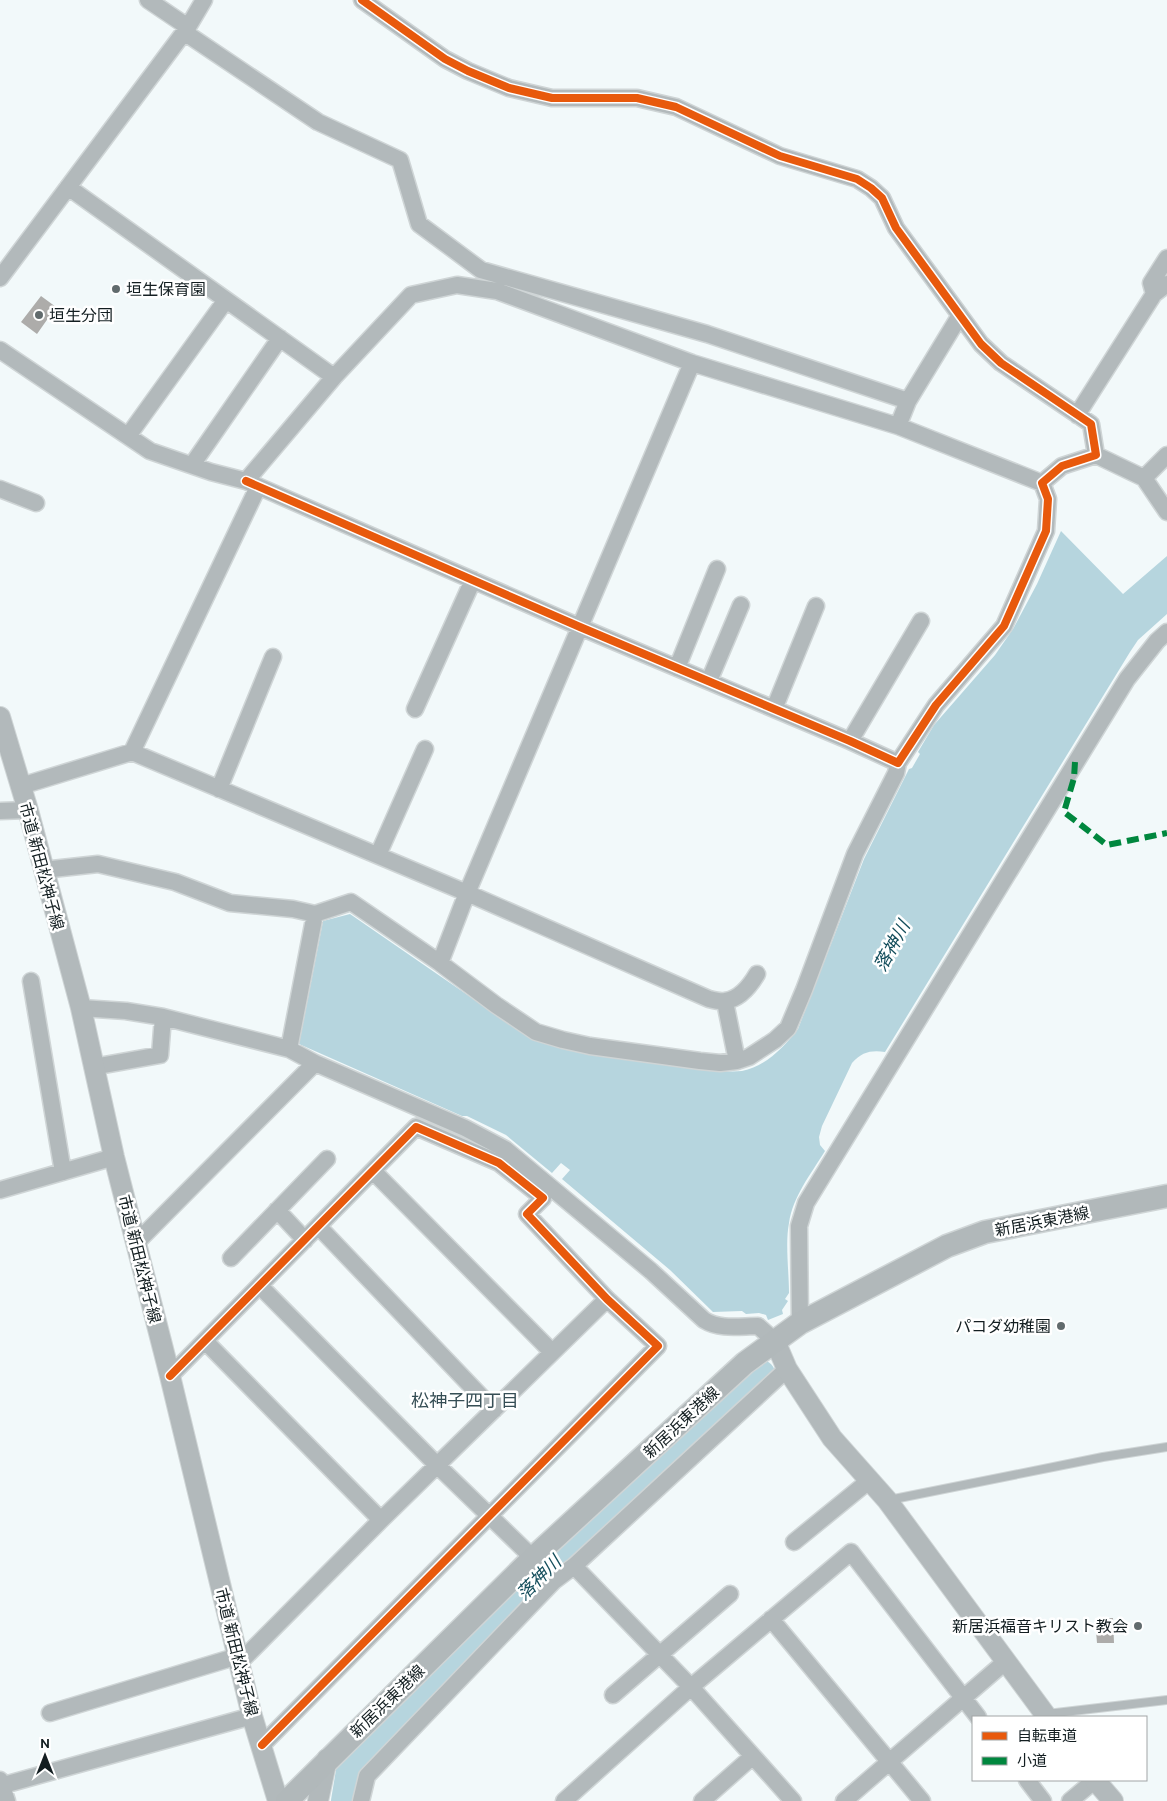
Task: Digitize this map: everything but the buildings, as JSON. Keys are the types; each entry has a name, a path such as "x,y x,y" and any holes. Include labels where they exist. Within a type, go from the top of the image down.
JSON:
{"main road":[{"name":"新居浜東港線","path":"287,1801 327,1759 533,1558 745,1363 800,1323 947,1246 985,1232 1167,1196"}],"street":[{"path":"148,0 318,122 400,160 419,224 481,270 707,334 908,401"},
{"path":"0,278 186,29 204,0"},
{"path":"362,0 468,72 509,88 552,98 637,98 676,107 780,156 857,179 882,198 896,228 959,317 981,344 1001,363 1091,424 1096,455"},
{"path":"68,187 334,377"},
{"path":"1078,415 1161,289 1151,283 1167,258"},
{"path":"43,870 98,864 175,882 230,903 293,909 315,914 351,902 536,1032 590,1046 700,1061 720,1063 749,1057 775,1040 788,1028 855,854 896,773 898,763 936,705 1004,626 1046,531 1048,499 1042,483 898,426 692,363 497,291 457,284 411,295 334,377 252,484 132,752"},
{"path":"128,436 226,300"},
{"path":"898,426 908,401 959,317"},
{"path":"192,465 280,338"},
{"path":"0,350 150,450 252,484 898,763"},
{"path":"440,963 467,893 692,363"},
{"path":"1042,483 1062,466 1096,455 1144,478 1167,512"},
{"path":"1144,478 1167,455"},
{"path":"0,489 36,503"},
{"path":"677,668 718,569"},
{"path":"415,709 473,580"},
{"path":"709,681 741,605"},
{"path":"774,709 816,606"},
{"path":"850,741 921,621"},
{"path":"800,1323 799,1226 806,1204 1127,679 1157,641 1167,632"},
{"path":"220,789 273,657"},
{"name":"市道 新田松神子線","path":"0,717 28,810 80,1008 114,1157 170,1376 252,1716 278,1801"},
{"path":"378,856 425,749"},
{"path":"21,786 132,752 467,893 709,999 725,1002 748,989 757,974"},
{"path":"0,811 28,810"},
{"path":"289,1049 315,914"},
{"path":"31,981 63,1172"},
{"path":"725,1002 737,1061"},
{"path":"80,1008 126,1011 163,1017 289,1049 315,1063 465,1128 505,1149 651,1271 704,1320 721,1327 758,1326 776,1341 787,1370 832,1438 887,1500 1046,1716"},
{"path":"94,1067 160,1055 163,1017"},
{"path":"136,1243 315,1063"},
{"path":"170,1376 416,1127 499,1163 543,1198 527,1214 607,1299 658,1346 262,1745"},
{"path":"0,1190 114,1157"},
{"path":"231,1258 326,1158"},
{"path":"374,1171 552,1352"},
{"path":"277,1210 305,1240"},
{"path":"319,1226 494,1410"},
{"path":"260,1286 437,1465 533,1558"},
{"path":"50,1713 239,1659 607,1299"},
{"path":"205,1341 381,1520"},
{"path":"361,1801 367,1776 554,1581 574,1566 787,1370"},
{"path":"794,1542 870,1480"},
{"path":"564,1801 691,1687 851,1552 977,1716"},
{"path":"574,1566 691,1687 792,1801"},
{"path":"613,1694 730,1594"},
{"path":"771,1619 922,1801"},
{"path":"844,1801 1005,1662"},
{"path":"7,1801 1,1783 252,1716"},
{"path":"702,1801 753,1756"},
{"path":"318,1801 327,1759"},
{"path":"1028,1781 1043,1801"},
{"path":"1070,1801 1094,1781"},
{"path":"1096,1781 1113,1801"}],"lane":[{"path":"887,1500 1103,1457 1167,1447"},
{"path":"1046,1716 1167,1700"}],"water":[{"path":"1061,531 1123,594 1167,556 1167,614 1138,640 1130,652 885,1052 875,1051 867,1053 859,1056 852,1063 822,1126 819,1137 820,1145 825,1151 803,1186 791,1213 787,1239 789,1293 785,1299 788,1301 782,1310 783,1314 768,1320 766,1315 759,1313 746,1314 742,1311 713,1312 670,1270 562,1179 570,1170 561,1163 552,1173 506,1135 467,1116 462,1116 299,1044 323,921 350,914 514,1027 714,1071 742,1071 766,1061 787,1043 798,1029 864,859 909,769 912,768 920,754 918,752 934,725 995,655 1013,629 1037,584"}],"waterway":[{"name":"落神川","path":"345,1801 350,1771 559,1557 761,1374"}],"marked path":[{"path":"1075,762 1074,778 1064,812 1107,845 1167,833"}],"cycle path":[{"path":"246,481 898,763 936,705 1004,626 1046,531 1048,499 1042,483 1062,466 1096,455 1091,424 1001,363 981,344 896,228 882,198 857,179 780,156 676,107 637,98 552,98 509,88 445,59 362,0"},
{"path":"170,1376 416,1127 499,1163 543,1198 527,1214 607,1299 658,1346 262,1745"}],"place":[{"name":"垣生保育園","path":"116,289"},
{"name":"垣生分団","path":"39,315"},
{"name":"パコダ幼稚園","path":"1061,1326"},
{"name":"新居浜福音キリスト教会","path":"1138,1626"}],"district":[{"name":"松神子四丁目","path":"465,1401"}]}
